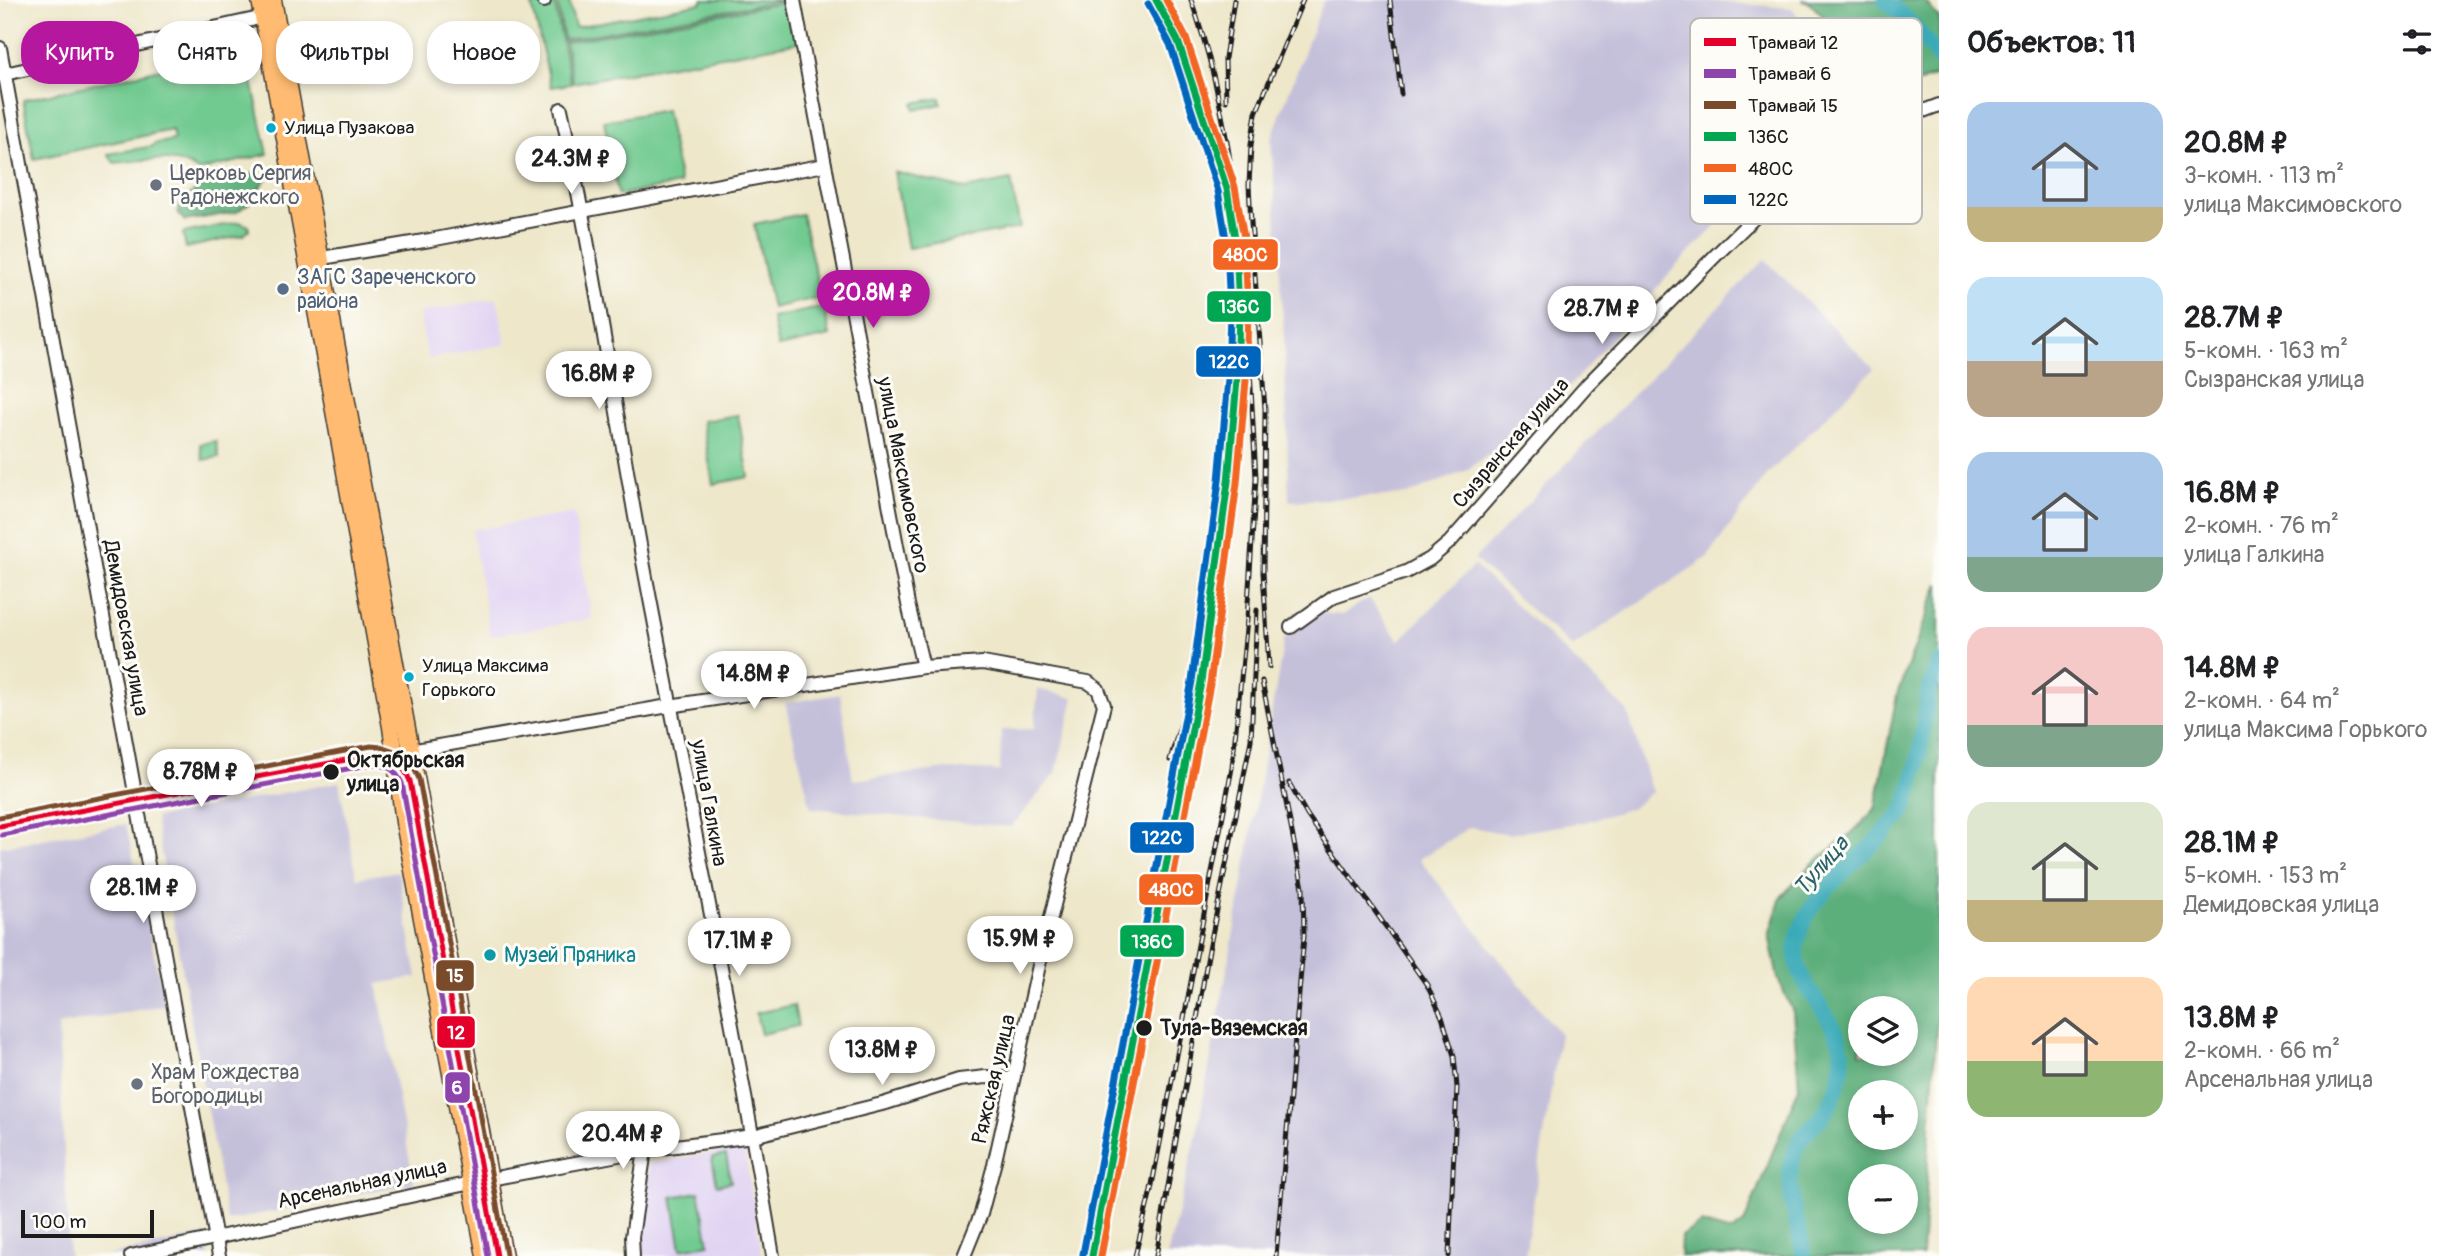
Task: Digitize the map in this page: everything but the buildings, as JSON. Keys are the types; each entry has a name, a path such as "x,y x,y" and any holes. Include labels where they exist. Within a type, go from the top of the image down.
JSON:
{"main road":[{"path":"260,0 271,11 274,40 403,753 504,1256"},
{"path":"274,40 321,258 403,753 404,822 485,1256"},
{"path":"0,828 403,753"},
{"name":"Арсенальная улица","path":"471,1183 490,1179"}],"street":[{"name":"улица Максимовского","path":"794,0 906,594 923,667"},
{"path":"3,75 271,11"},
{"name":"Демидовская улица","path":"0,48 219,1256"},
{"name":"Сызранская улица","path":"1922,111 1939,105"},
{"name":"улица Галкина","path":"561,109 583,211 624,452 753,1136 773,1256"},
{"path":"321,258 825,165"},
{"name":"Сызранская улица","path":"1291,627 1334,596 1406,572 1430,559 1450,542 1588,384 1747,224"},
{"name":"Ряжская улица","path":"923,667 983,663 1087,682 1098,689 1104,705 994,1165 981,1214 964,1256"},
{"path":"403,753 673,706 923,667"},
{"name":"Арсенальная улица","path":"490,1179 645,1150 753,1136 852,1112 959,1080 986,1077 1013,1079"},
{"path":"632,1256 632,1237 645,1150"},
{"name":"Арсенальная улица","path":"131,1256 471,1183"}],"shaded area":[{"path":"1324,0 1694,0 1792,8 1799,18 1690,18 1690,224 1718,224 1676,266 1540,420 1465,471 1407,495 1289,501 1284,336 1271,139"},
{"path":"1765,259 1874,369 1766,476 1707,558 1572,647 1474,559"},
{"path":"497,298 506,344 428,359 419,313"},
{"path":"574,513 592,619 490,636 472,530"},
{"path":"1474,565 1627,711 1652,792 1632,808 1584,822 1509,834 1470,827 1419,859 1560,1034 1525,1256 1167,1256 1196,1138 1284,639 1322,613 1342,615 1369,598 1399,641"},
{"path":"1038,689 1074,698 1056,773 1011,827 811,808 785,703 840,694 853,780 947,769 1000,771 1001,730 1034,729"},
{"path":"339,782 357,878 398,871 417,977 377,984 414,1183 227,1221 155,818"},
{"path":"126,824 165,1005 58,1025 69,1256 0,1256 0,847"},
{"path":"744,1148 762,1256 637,1256 643,1196 648,1192 649,1163"},
{"path":"205,1235 209,1256 106,1256"}],"green space":[{"path":"554,0 571,84 551,87 540,40 540,21 536,21 532,5"},
{"path":"557,0 569,0 575,27 702,3 702,0 785,0 564,40"},
{"path":"1802,0 1924,0 1939,18 1939,74 1922,81 1922,18 1825,18 1809,2"},
{"path":"793,1 800,42 573,83 565,42"},
{"path":"153,71 153,84 253,84 268,154 198,171 189,165 168,160 114,163 108,154 174,140 172,130 34,159 23,100 94,84 139,84 139,74"},
{"path":"940,98 941,104 915,110 913,103"},
{"path":"666,110 680,184 618,195 604,121"},
{"path":"894,172 965,189 1011,180 1020,228 908,248"},
{"path":"254,174 266,179 249,203 237,212 185,221 178,214 180,204 209,178"},
{"path":"802,214 821,297 772,308 754,224"},
{"path":"239,222 249,226 244,235 186,248 183,233"},
{"path":"824,307 830,336 778,347 772,318"},
{"path":"738,415 749,477 713,484 702,421"},
{"path":"216,441 219,457 203,460 200,444"},
{"path":"1939,583 1939,987 1922,1256 1680,1256 1681,1236 1701,1223 1731,1232 1744,1223 1799,1087 1793,1012 1778,979 1769,935 1781,897 1813,863 1858,828 1875,809 1897,694"},
{"path":"794,1005 798,1026 761,1034 756,1013"},
{"path":"726,1155 731,1182 717,1185 712,1158"},
{"path":"699,1192 709,1244 681,1249 672,1197"}],"waterway":[{"name":"Тулица","path":"1885,0 1905,18"},
{"name":"Тулица","path":"1922,36 1939,58"},
{"name":"Тулица","path":"1804,1256 1792,1199 1790,1171 1801,1139 1828,1107 1842,1066 1841,1048 1836,1032 1800,973 1796,957 1797,940 1803,924 1823,893 1904,809 1917,768 1928,694 1939,663"}],"railway":[{"path":"1191,0 1210,63 1228,150 1244,249 1246,327"},
{"path":"1226,101 1225,58 1234,0"},
{"path":"1269,667 1263,572 1265,409 1249,185 1251,145 1256,113 1303,0"},
{"path":"1390,0 1401,94"},
{"path":"1135,1256 1151,1190 1232,768 1247,619 1256,478 1247,317"},
{"path":"1228,482 1241,416 1243,379"},
{"path":"1156,1256 1208,955 1251,740 1257,610"},
{"path":"1262,681 1303,888 1304,936 1276,1256"},
{"path":"1170,760 1192,684"},
{"path":"1289,783 1307,815 1427,985 1442,1017 1454,1056 1457,1087 1449,1256"}],"tram line":[{"name":"15","path":"0,817 371,746 387,748 406,759 419,779 506,1254"},
{"name":"12","path":"0,826 372,755 391,759 400,765 410,781 497,1256"},
{"name":"6","path":"2,835 373,764 387,767 394,772 402,783 488,1256"}],"transit line":[{"name":"136С","path":"1092,1256 1201,682 1228,482 1237,380 1239,312 1236,244 1227,189 1178,41 1156,0"},
{"name":"480С","path":"1101,1256 1210,684 1237,483 1246,380 1248,312 1245,244 1235,187 1186,38 1166,0"},
{"name":"122С","path":"1083,1254 1192,681 1219,481 1228,379 1230,312 1227,245 1218,191 1170,44 1148,4"}],"place":[{"name":"Улица Пузакова","path":"271,128"},
{"name":"Церковь Сергия Радонежского","path":"156,185"},
{"name":"ЗАГС Зареченского района","path":"283,289"},
{"name":"Улица Максима Горького","path":"409,677"},
{"name":"Октябрьская улица","path":"331,772"},
{"name":"Музей Пряника","path":"490,955"},
{"name":"Тула-Вяземская","path":"1144,1028"},
{"name":"Храм Рождества Богородицы","path":"137,1084"}]}
